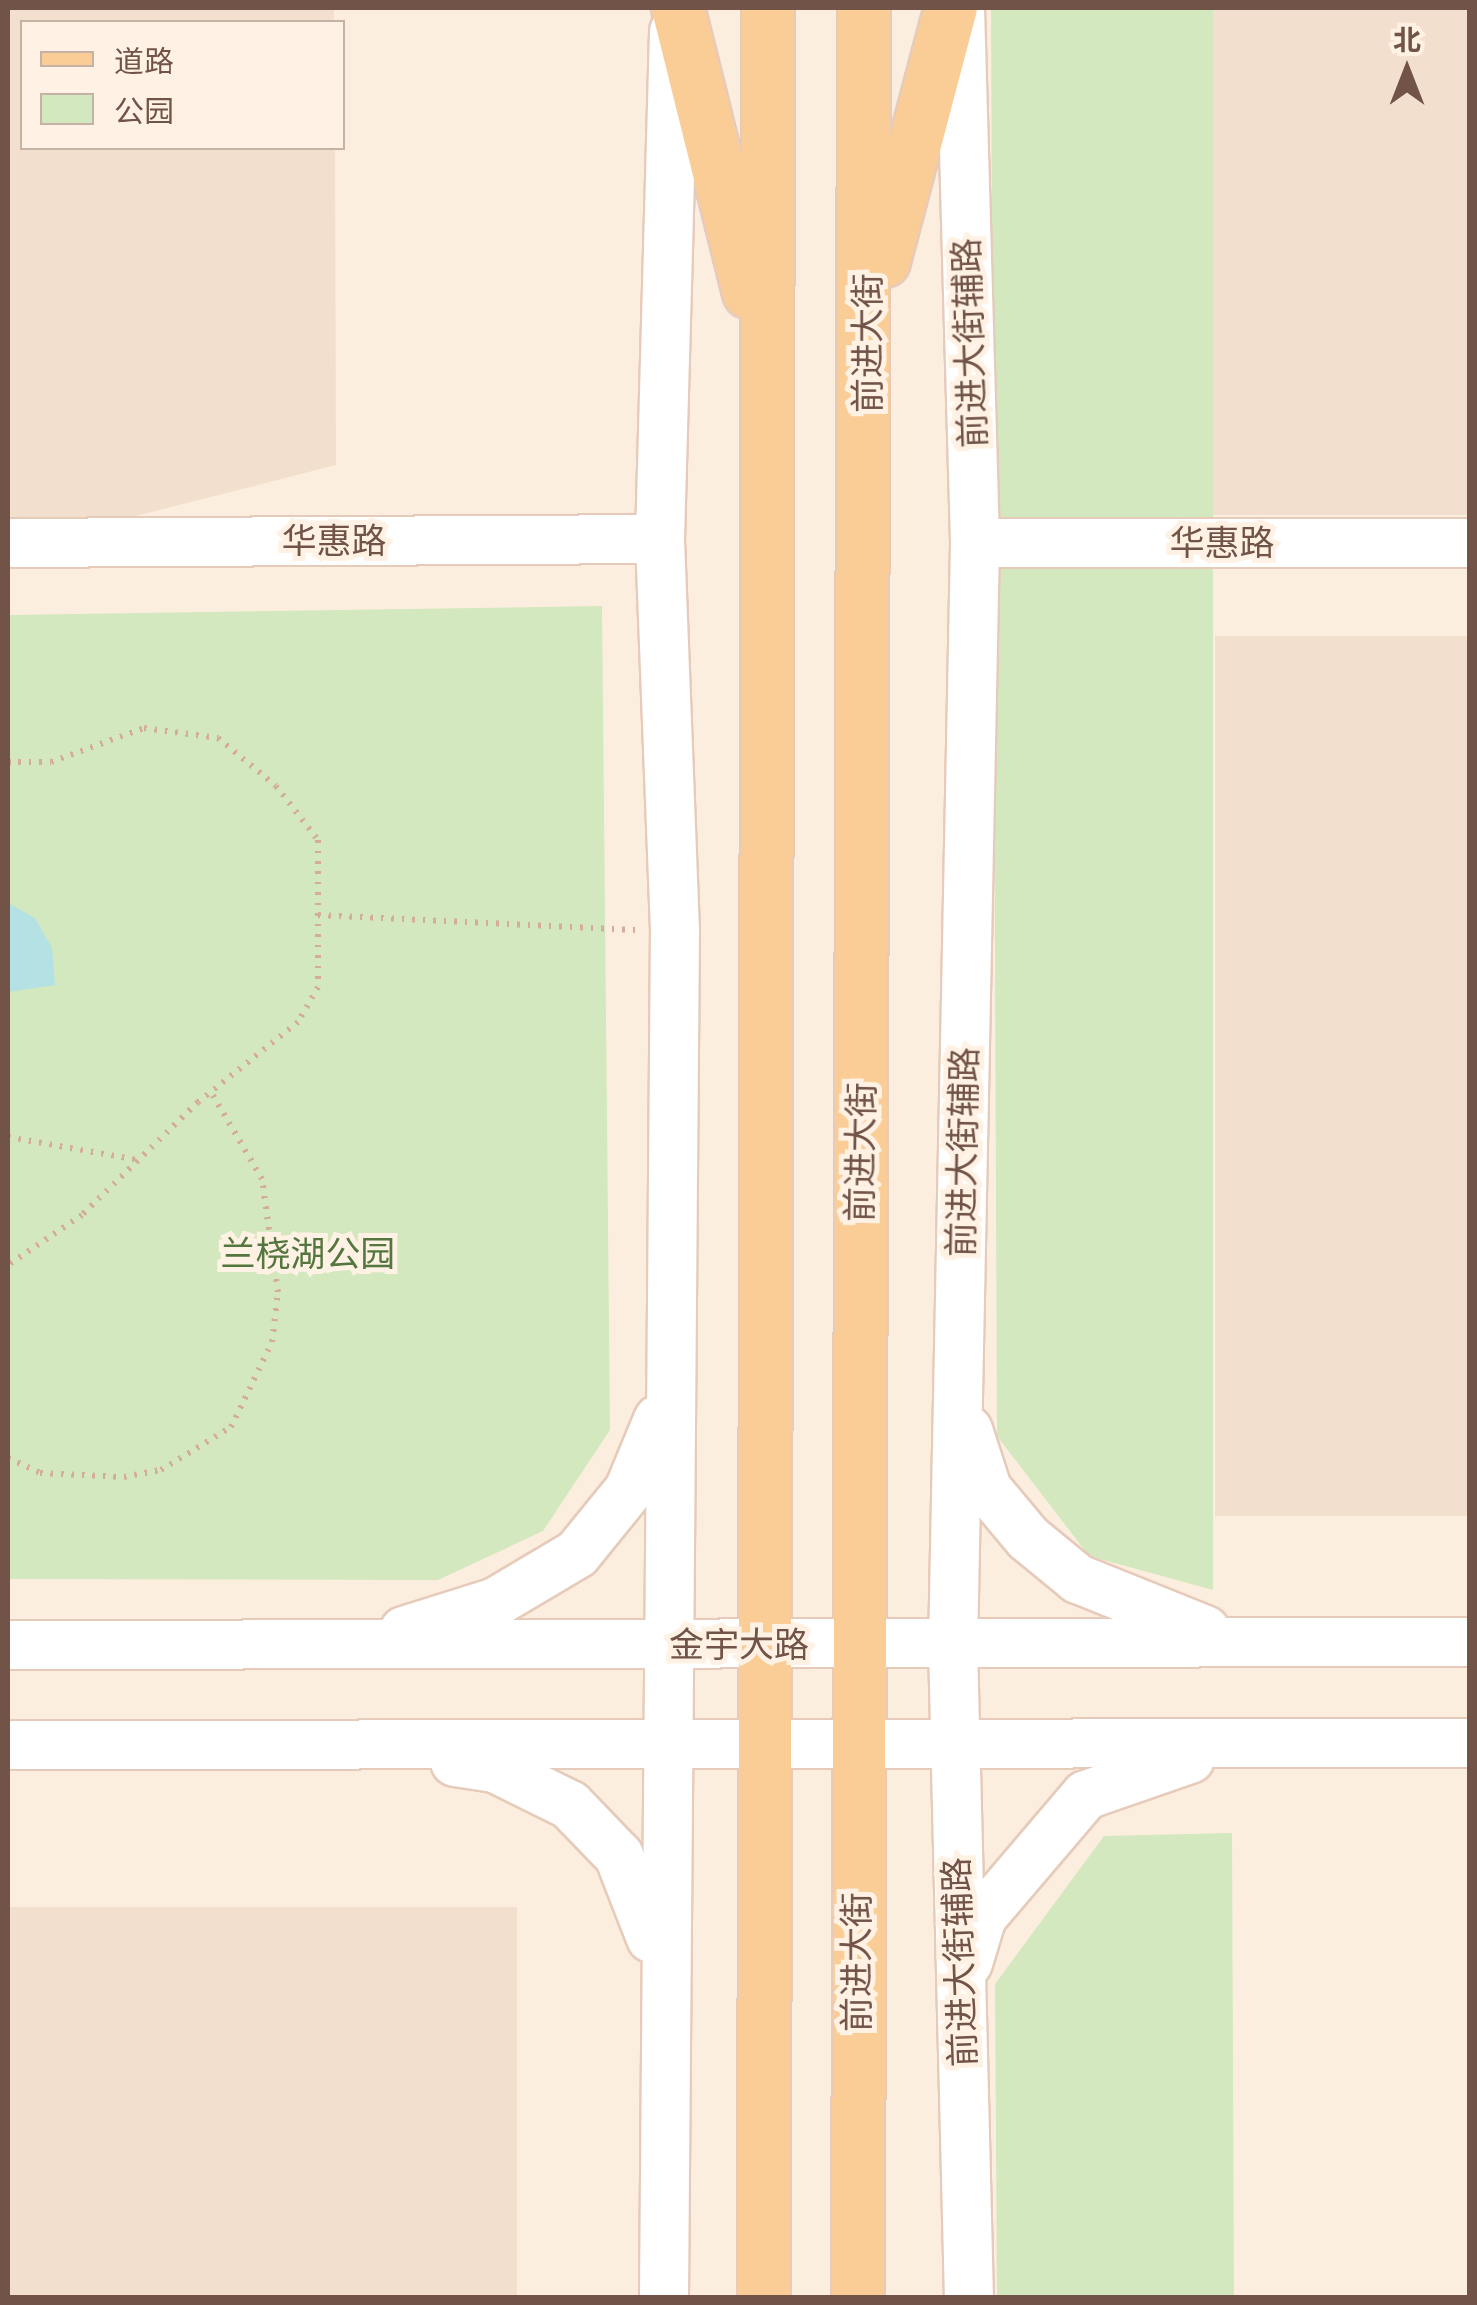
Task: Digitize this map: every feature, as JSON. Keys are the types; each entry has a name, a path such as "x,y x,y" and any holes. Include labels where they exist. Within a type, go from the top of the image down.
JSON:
{"main road":[{"path":"676,8 769,372"},
{"path":"664,2298 663,1746 675,931 660,539 676,8"},
{"path":"764,2298 762,1645 768,8"},
{"name":"前进大街","path":"858,2298 856,1645 869,315 864,8"},
{"path":"869,315 951,8"},
{"name":"前进大街辅路","path":"960,8 976,544 953,1645 968,2298"},
{"name":"华惠路","path":"8,542 660,539"},
{"name":"华惠路","path":"976,544 1470,542"},
{"path":"359,1645 496,1602 577,1554 629,1490 667,1398"},
{"path":"958,1402 988,1489 1028,1538 1135,1608 1247,1644"},
{"name":"金宇大路","path":"8,1645 1470,1642"},
{"path":"8,1745 1470,1743"},
{"path":"960,1985 982,1917 1086,1795 1236,1744"},
{"path":"348,1746 495,1768 570,1805 620,1856 663,1984"}],"path":[{"path":"8,762 51,762 144,728 218,738 276,786 318,840 318,986 298,1022 212,1092 82,1216 8,1265"},
{"path":"318,915 675,931"},
{"path":"8,1458 81,1479 161,1470 238,1414 272,1342 274,1231 262,1178 212,1092"},
{"path":"8,1138 139,1160"}],"shaded area":[{"path":"8,8 334,8 334,20 20,20 20,150 335,150 336,465 22,545 8,541"},
{"path":"1213,8 1469,8 1469,515 1213,515"},
{"path":"1215,636 1469,636 1469,1516 1215,1516"},
{"path":"8,1907 517,1907 517,2297 8,2297"}],"green space":[{"path":"991,8 1213,8 1213,1590 1089,1556 997,1436"},
{"name":"兰桡湖公园","path":"602,606 610,1430 543,1531 438,1580 8,1579 8,615"},
{"path":"1232,1833 1234,2297 997,2297 995,1984 1104,1836"}],"water":[{"path":"8,903 35,918 52,948 55,985 8,992"}]}
